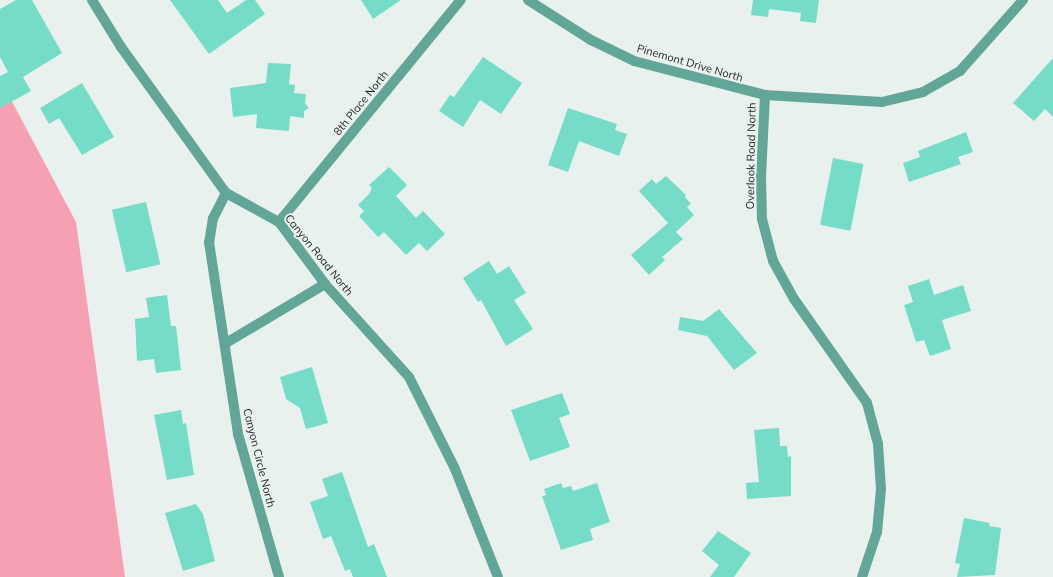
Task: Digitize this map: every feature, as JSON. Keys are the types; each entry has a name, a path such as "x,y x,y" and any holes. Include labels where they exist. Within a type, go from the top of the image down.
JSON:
{"street":[{"name":"Canyon Road North","path":"92,0 121,47 226,193 279,222 325,284 409,377 455,469 498,577"},
{"name":"8th Place North","path":"279,222 461,0"},
{"name":"Pinemont Drive North","path":"528,0 591,40 634,61 765,95"},
{"name":"Overlook Road North","path":"862,577 876,532 881,488 878,444 867,403 794,299 773,261 762,219 761,176 765,95 882,102 923,92 960,71 1023,0"},
{"name":"Canyon Circle North","path":"226,193 213,218 209,242 226,343 238,434 279,577"},
{"path":"226,343 325,284"}],"shaded area":[{"path":"0,79 76,222 125,577 0,577"}],"building":[{"path":"16,0 32,0 62,53 23,77 31,91 0,108 0,76 8,72 0,57 0,9"},
{"path":"170,0 218,0 227,13 246,0 255,0 265,14 209,54"},
{"path":"361,0 401,0 373,19"},
{"path":"753,0 819,0 816,23 800,21 801,13 769,9 768,17 751,15"},
{"path":"483,57 522,83 501,114 480,100 463,127 439,111 450,95 454,97"},
{"path":"1053,58 1053,117 1045,109 1034,121 1013,103"},
{"path":"268,63 291,64 289,84 295,85 294,93 306,94 305,103 309,108 304,111 304,118 290,116 289,131 256,128 257,114 233,117 230,88 266,83"},
{"path":"82,83 114,137 82,155 59,118 49,124 40,108"},
{"path":"568,108 617,124 615,130 627,134 619,156 579,141 568,172 548,165"},
{"path":"966,132 973,152 958,157 961,164 909,182 903,163 920,157 918,151"},
{"path":"833,158 863,164 850,231 820,225"},
{"path":"389,167 407,185 396,196 416,218 423,211 445,234 427,251 419,243 406,255 384,232 378,237 359,216 364,211 358,205 369,194 372,188 369,185"},
{"path":"666,176 686,195 685,197 691,204 687,207 694,215 676,232 683,239 662,257 665,260 649,275 631,255 668,223 639,191 652,179 656,184"},
{"path":"146,202 160,264 126,272 112,210"},
{"path":"489,261 497,274 509,266 526,293 514,300 533,329 506,346 481,300 478,302 463,278"},
{"path":"929,279 934,295 963,285 971,311 942,320 951,349 930,356 924,340 916,342 904,305 913,302 908,286"},
{"path":"167,295 171,326 176,326 181,370 156,373 154,359 137,361 135,319 149,317 146,298"},
{"path":"719,309 757,353 734,370 707,336 678,330 680,317 703,321"},
{"path":"312,367 328,423 306,429 300,408 286,399 280,377"},
{"path":"562,393 570,414 559,418 570,447 530,461 511,410"},
{"path":"181,410 183,424 186,423 194,475 167,480 154,415"},
{"path":"779,428 780,446 787,446 788,457 791,456 791,496 747,499 746,483 759,482 754,430"},
{"path":"342,472 368,547 374,544 387,577 353,577 350,569 345,571 331,536 323,539 310,502 328,496 322,479"},
{"path":"561,483 563,488 571,486 573,491 597,483 610,522 590,529 593,540 561,550 542,496 546,495 544,489"},
{"path":"196,504 203,514 215,561 183,571 165,513"},
{"path":"964,518 990,523 989,526 1001,528 995,575 957,577 960,564 955,563"},
{"path":"718,531 751,553 734,577 710,577 719,565 702,551"}]}
